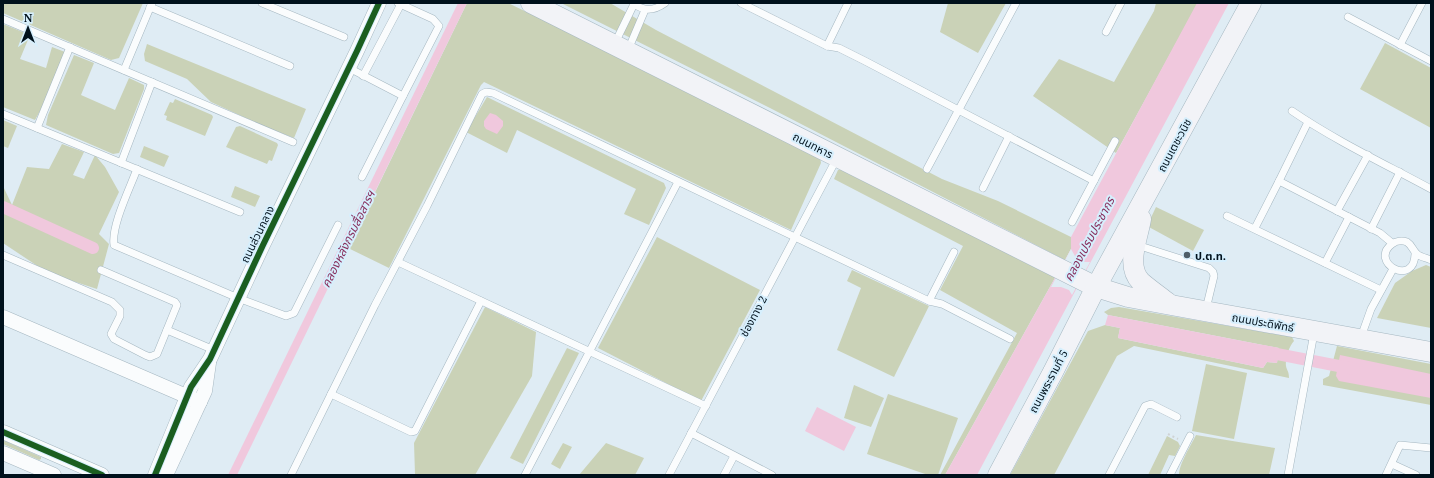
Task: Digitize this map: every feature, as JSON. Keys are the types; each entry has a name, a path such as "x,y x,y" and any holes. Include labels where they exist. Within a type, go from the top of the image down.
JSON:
{"main road":[{"name":"ถนนทหาร","path":"531,3 1096,287"},
{"name":"ถนนเตชะวนิช","path":"1096,287 1145,200 1250,3"},
{"path":"1145,200 1133,254 1133,269 1139,281 1171,305"},
{"name":"ถนนประดิพัทธ์","path":"1096,287 1128,296 1205,311 1313,338 1360,339 1431,352"},
{"name":"ถนนพระรามที่ 5","path":"998,475 1096,287"}],"street":[{"name":"ถนนส่วนกลาง","path":"155,475 194,399 205,391 212,355 379,3"},
{"path":"3,317 194,399"},
{"name":"ถนนส่วนกลาง","path":"166,475 194,399"},
{"path":"3,432 48,453 102,475"},
{"path":"3,453 48,472 48,453"}],"lane":[{"path":"262,3 344,37"},
{"path":"621,48 633,3 645,10 656,9 665,3"},
{"path":"740,3 827,46 839,48 1094,181"},
{"path":"827,46 848,3"},
{"path":"927,169 1016,3"},
{"path":"1106,32 1121,3"},
{"path":"1400,45 1422,3"},
{"path":"362,177 439,26 434,19 399,4 364,76"},
{"path":"124,70 151,5 290,66"},
{"path":"621,48 645,10"},
{"path":"1348,17 1431,62"},
{"path":"3,19 293,142"},
{"path":"37,128 70,47"},
{"path":"349,68 403,96"},
{"path":"121,162 152,82"},
{"path":"291,475 482,94 486,92 499,95 929,301 942,304 1010,339"},
{"path":"1292,111 1308,122 1431,189"},
{"path":"3,114 240,212"},
{"path":"1255,228 1308,122"},
{"path":"983,188 1009,136"},
{"path":"1072,222 1115,141"},
{"path":"1337,211 1368,155"},
{"name":"ช่องทาง 2","path":"669,475 837,157"},
{"path":"137,169 121,210 113,238 114,245 238,298 286,316 294,314 338,224"},
{"path":"1371,229 1400,172"},
{"path":"1279,181 1380,233 1392,243"},
{"path":"525,475 678,182"},
{"path":"1227,216 1255,228 1381,290"},
{"path":"1325,263 1349,217"},
{"path":"1416,253 1414,263 1402,271 1393,269 1389,266 1386,256 1386,251 1392,243 1407,242 1416,253 1431,260"},
{"path":"1136,245 1209,268 1213,272 1214,276 1205,311"},
{"path":"929,301 954,252"},
{"path":"3,255 112,302 120,310 120,316 111,334 114,340 150,357 157,354 177,305 175,302 101,270"},
{"path":"398,262 706,406"},
{"path":"1360,339 1371,309 1393,269"},
{"path":"331,394 411,432 415,431 481,301"},
{"path":"167,330 212,355"},
{"path":"1288,475 1313,338"},
{"path":"1109,475 1145,406 1152,404 1177,417"},
{"path":"691,433 772,475"},
{"path":"1170,475 1190,436"},
{"path":"1386,475 1400,445 1431,448"},
{"path":"724,475 734,456"},
{"path":"1392,464 1416,475"}],"green space":[{"path":"3,3 143,3 119,58 111,60 3,13"},
{"path":"467,3 508,3 722,106 820,157 821,163 791,230 484,82 481,85 389,268 348,248"},
{"path":"561,3 610,3 656,30 942,179 998,201 1071,237 1071,249 1065,260 770,108"},
{"path":"948,3 1006,3 978,53 940,32"},
{"path":"1156,3 1198,3 1116,153 1033,96 1059,59 1114,82 1154,11"},
{"path":"3,24 30,35 20,59 46,68 52,47 65,52 35,120 3,107"},
{"path":"1385,43 1431,68 1431,128 1360,89"},
{"path":"147,44 306,109 294,138 263,126 211,102 187,79 145,61 144,54"},
{"path":"74,55 94,63 81,95 115,110 129,78 144,85 144,89 119,153 113,154 46,125 48,115"},
{"path":"487,97 664,183 666,188 649,225 624,214 636,189 517,130 507,153 466,132"},
{"path":"175,99 212,115 213,117 205,136 166,120 167,116 164,115 170,102 173,103"},
{"path":"3,120 17,126 8,148 3,146"},
{"path":"240,126 277,143 278,145 272,161 269,160 267,164 226,147 236,127"},
{"path":"62,144 84,152 73,175 84,179 95,155 105,167 119,192 99,234 109,244 97,289 48,273 3,243 3,186 12,205 27,167 49,169"},
{"path":"144,146 169,156 164,167 140,157"},
{"path":"838,170 844,170 1056,276 945,475 940,475 1017,333 940,290 963,246 834,179"},
{"path":"235,186 260,196 255,207 231,197"},
{"path":"1156,207 1204,230 1193,251 1147,226"},
{"path":"657,237 760,290 701,401 598,348"},
{"path":"1426,265 1431,267 1431,328 1377,318 1395,283 1412,271"},
{"path":"852,270 929,306 894,377 837,350 861,288 847,281"},
{"path":"485,307 536,332 532,376 475,475 415,475 414,443"},
{"path":"1119,307 1292,337 1294,341 1289,349 1286,363 1289,378 1134,346 1117,356 1054,475 1010,475 1088,331 1105,325 1120,328 1118,338 1263,368 1267,362 1277,363 1279,348 1108,315 1104,312 1111,308"},
{"path":"1337,346 1431,364 1431,405 1323,385 1323,379 1329,376"},
{"path":"567,348 579,353 523,464 510,458"},
{"path":"1206,364 1247,373 1234,439 1192,431"},
{"path":"854,385 884,398 871,427 844,418"},
{"path":"888,394 958,418 938,475 928,475 867,454"},
{"path":"1196,435 1275,448 1269,475 1179,475 1183,460"},
{"path":"1167,436 1178,442 1180,446 1175,456 1169,455 1160,475 1148,475"},
{"path":"3,440 41,457 41,459 39,460 3,444"},
{"path":"563,443 572,447 560,469 551,464"},
{"path":"606,443 644,458 635,475 579,475"}],"water":[{"name":"คลองหลังกรมสื่อสารฯ","path":"458,3 467,3 237,475 228,475"},
{"name":"คลองเปรมประชากร","path":"1197,3 1229,3 977,475 945,475 1071,249 1071,237"},
{"path":"490,113 496,115 503,121 503,126 497,134 486,129 484,126 484,121"},
{"path":"1108,315 1279,348 1277,363 1267,362 1263,368 1118,338 1120,328 1105,325"},
{"path":"1340,355 1431,374 1431,398 1339,381 1336,376"},
{"path":"817,407 856,427 844,451 805,431"}],"pier":[{"path":"1071,249 1075,256 1082,262 1090,262 1072,295 1069,290 1061,287 1051,287"}],"waterway":[{"path":"3,207 93,248"},
{"path":"1262,351 1354,369"}],"cycle path":[{"path":"155,475 191,387 210,359 379,3"},
{"path":"3,432 102,475"}],"place":[{"name":"ป.ต.ท.","path":"1187,255"}]}
